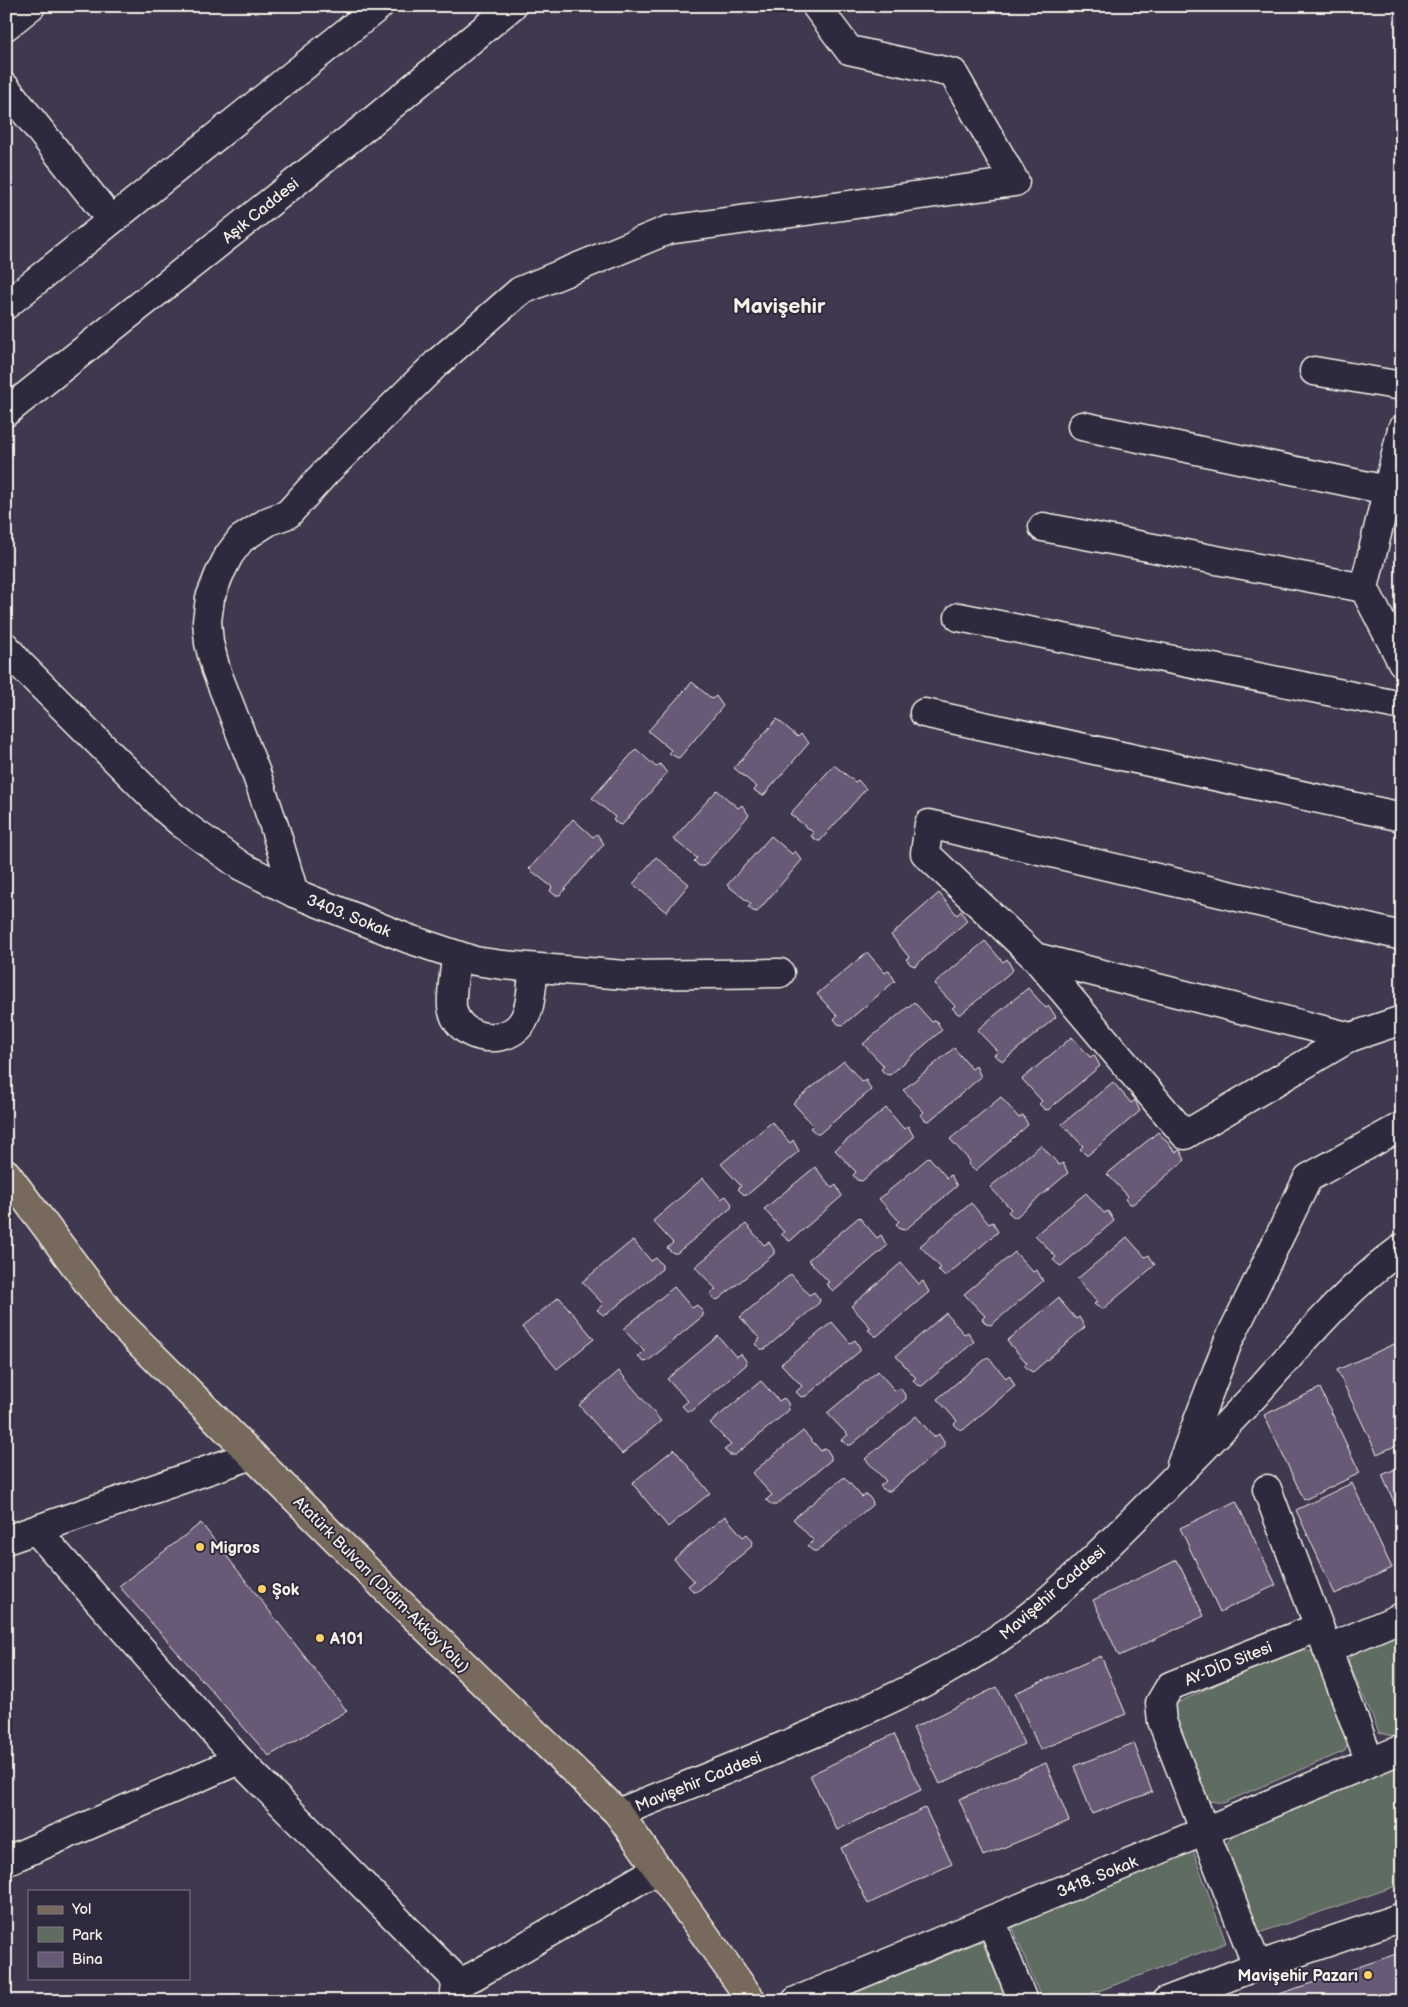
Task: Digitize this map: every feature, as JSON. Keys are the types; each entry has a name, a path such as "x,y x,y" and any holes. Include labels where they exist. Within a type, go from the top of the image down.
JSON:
{"main road":[{"name":"Atatürk Bulvarı (Didim-Akköy Yolu)","path":"6,1173 112,1315 395,1598 618,1813 752,2001"}],"street":[{"path":"6,26 31,6"},
{"path":"6,305 380,6"},
{"name":"Aşık Caddesi","path":"6,412 375,119 512,6"},
{"path":"294,893 275,829 216,670 209,643 207,621 210,598 226,562 241,540 269,521 288,514 325,473 437,363 520,291 668,230 1015,182 953,73 849,50 816,6"},
{"path":"6,88 111,220"},
{"path":"1314,371 1402,386"},
{"path":"1082,426 1387,490"},
{"path":"1402,429 1364,588 1402,662"},
{"path":"1043,527 1364,588"},
{"path":"959,617 1402,706"},
{"name":"3403. Sokak","path":"6,647 19,663 171,814 230,859 294,893 418,943 484,963 625,974 780,973"},
{"path":"924,713 1402,817"},
{"path":"1402,936 929,824 925,853 1035,957 1185,1135 1352,1037 1402,1020"},
{"path":"456,956 452,1007 458,1020 466,1029 476,1035 488,1038 500,1037 511,1032 527,1014 534,968"},
{"path":"1035,957 1352,1037"},
{"path":"1178,1475 1228,1342 1308,1178 1402,1126"},
{"name":"Mavişehir Caddesi","path":"618,1813 795,1742 922,1685 1003,1636 1078,1574 1178,1475 1246,1404 1300,1342 1385,1260 1402,1248"},
{"path":"6,1540 252,1455"},
{"path":"1267,1490 1370,1762"},
{"path":"36,1530 239,1760 452,1975 455,1992"},
{"name":"AY-DİD Sitesi","path":"1204,1831 1162,1721 1160,1703 1170,1686 1323,1638 1402,1617"},
{"name":"3418. Sokak","path":"796,2001 1402,1749"},
{"path":"6,1861 239,1760"},
{"path":"1204,1831 1257,1966"},
{"path":"455,1992 474,1976 658,1869"},
{"path":"1166,2001 1257,1966 1402,1917"},
{"path":"991,1920 1023,2001"}],"green space":[{"path":"1402,1628 1402,1733 1394,1737 1379,1732 1348,1661 1355,1647"},
{"path":"1296,1647 1318,1654 1350,1737 1345,1751 1223,1803 1209,1801 1169,1717 1175,1704"},
{"path":"1402,1760 1402,1884 1259,1933 1224,1847 1239,1827"},
{"path":"1193,1850 1226,1943 1072,2001 1042,2001 1012,1926"},
{"path":"982,1941 1007,2001 859,2001 853,1993"}],"building":[{"path":"692,682 712,699 716,696 723,706 679,758 669,753 671,750 648,731"},
{"path":"777,719 798,737 801,734 809,743 764,795 761,795 754,790 757,787 734,768"},
{"path":"636,749 656,767 660,764 667,773 622,825 613,820 615,817 592,798"},
{"path":"834,765 855,782 858,780 866,789 818,841 811,836 814,833 790,814"},
{"path":"717,790 738,808 742,805 749,815 704,866 699,866 694,861 697,858 673,839"},
{"path":"573,819 593,837 597,834 604,844 560,895 555,895 550,891 552,887 529,869"},
{"path":"771,836 792,854 795,851 802,860 757,912 748,907 751,904 727,885"},
{"path":"656,857 689,884 666,912 633,884"},
{"path":"939,893 957,915 961,911 967,921 915,966 906,959 909,957 891,935"},
{"path":"985,941 1003,962 1007,959 1013,970 961,1014 958,1014 952,1008 955,1006 934,984"},
{"path":"867,952 885,973 889,970 895,981 843,1025 838,1024 834,1019 837,1016 817,994"},
{"path":"1028,988 1046,1008 1049,1006 1056,1017 1003,1061 994,1055 998,1052 977,1030"},
{"path":"914,1002 932,1022 936,1020 942,1030 890,1075 885,1074 881,1069 884,1066 863,1044"},
{"path":"1072,1037 1090,1057 1094,1055 1100,1066 1048,1110 1044,1109 1039,1104 1042,1101 1022,1079"},
{"path":"954,1048 972,1069 976,1066 981,1077 929,1121 925,1120 921,1115 924,1112 903,1090"},
{"path":"844,1061 862,1082 866,1080 871,1090 817,1134 810,1128 813,1125 793,1103"},
{"path":"1113,1082 1131,1103 1135,1100 1140,1111 1086,1155 1080,1149 1083,1146 1062,1124"},
{"path":"1001,1097 1019,1118 1023,1115 1028,1125 974,1170 968,1164 970,1161 950,1139"},
{"path":"886,1108 904,1129 908,1126 914,1137 862,1181 857,1180 853,1175 856,1172 835,1150"},
{"path":"772,1122 790,1143 793,1140 799,1151 747,1195 743,1194 738,1189 741,1186 721,1164"},
{"path":"1158,1132 1176,1152 1180,1150 1185,1160 1133,1204 1129,1204 1125,1199 1128,1196 1107,1174"},
{"path":"1041,1145 1059,1165 1063,1163 1068,1173 1014,1217 1008,1212 1011,1209 990,1187"},
{"path":"929,1157 947,1178 951,1175 957,1186 905,1230 900,1229 896,1224 899,1221 879,1199"},
{"path":"815,1167 832,1188 836,1185 842,1196 790,1241 781,1234 784,1232 764,1209"},
{"path":"703,1178 721,1199 726,1196 732,1204 731,1208 677,1253 673,1253 667,1248 673,1243 653,1221"},
{"path":"1086,1193 1104,1213 1108,1211 1114,1221 1061,1266 1053,1260 1056,1257 1035,1235"},
{"path":"971,1203 989,1224 993,1222 998,1232 944,1276 938,1270 941,1268 920,1246"},
{"path":"859,1217 877,1238 881,1235 887,1246 834,1291 826,1284 829,1282 808,1260"},
{"path":"746,1224 764,1245 769,1242 774,1250 774,1254 719,1299 715,1300 710,1294 716,1289 695,1267"},
{"path":"1127,1237 1145,1257 1149,1255 1155,1265 1101,1309 1094,1304 1097,1301 1077,1279"},
{"path":"633,1240 651,1261 656,1258 662,1265 662,1269 607,1314 603,1315 597,1310 603,1304 582,1282"},
{"path":"1015,1252 1033,1272 1037,1270 1043,1281 991,1325 986,1324 982,1319 985,1316 964,1294"},
{"path":"901,1263 919,1284 923,1281 929,1292 875,1336 868,1330 871,1328 851,1306"},
{"path":"791,1274 809,1295 814,1292 820,1300 819,1303 765,1349 760,1349 755,1344 760,1339 740,1317"},
{"path":"674,1287 692,1308 697,1305 703,1312 703,1316 648,1361 644,1362 638,1357 644,1351 623,1329"},
{"path":"559,1297 594,1339 557,1369 522,1327"},
{"path":"1058,1298 1076,1319 1079,1317 1085,1327 1033,1372 1024,1365 1027,1363 1007,1341"},
{"path":"946,1313 964,1334 968,1332 974,1342 922,1386 917,1385 913,1380 916,1378 896,1356"},
{"path":"832,1322 850,1343 855,1340 860,1351 806,1396 801,1397 796,1392 802,1386 781,1364"},
{"path":"718,1336 736,1357 741,1354 747,1362 746,1365 692,1411 687,1411 682,1406 688,1401 667,1379"},
{"path":"1394,1344 1402,1361 1402,1443 1377,1454 1337,1370"},
{"path":"988,1357 1006,1378 1009,1375 1015,1386 963,1430 959,1429 954,1424 957,1421 937,1399"},
{"path":"619,1371 661,1421 622,1454 579,1405"},
{"path":"878,1371 895,1391 900,1388 906,1399 851,1445 847,1445 841,1440 848,1435 827,1413"},
{"path":"761,1381 779,1401 784,1398 788,1403 789,1410 735,1455 730,1455 724,1450 731,1445 710,1423"},
{"path":"1320,1388 1360,1473 1304,1500 1264,1415"},
{"path":"916,1416 934,1437 939,1434 944,1442 944,1446 890,1491 885,1491 880,1486 886,1481 865,1459"},
{"path":"803,1431 821,1451 826,1448 831,1456 831,1460 776,1505 772,1505 766,1500 772,1495 752,1473"},
{"path":"674,1449 710,1493 668,1527 632,1483"},
{"path":"1402,1466 1402,1520 1382,1475"},
{"path":"844,1477 862,1497 867,1494 873,1502 872,1505 817,1551 813,1551 807,1546 814,1541 793,1519"},
{"path":"1352,1483 1392,1568 1335,1594 1296,1510"},
{"path":"1236,1501 1276,1585 1220,1612 1180,1528"},
{"path":"725,1516 743,1537 747,1534 753,1542 752,1546 698,1591 694,1592 688,1586 694,1581 674,1559"},
{"path":"201,1523 347,1711 269,1756 119,1586"},
{"path":"1177,1560 1204,1616 1119,1656 1093,1600"},
{"path":"1101,1656 1126,1714 1040,1750 1015,1693"},
{"path":"997,1687 1024,1744 940,1784 913,1728"},
{"path":"894,1734 921,1790 837,1830 810,1775"},
{"path":"1134,1743 1152,1792 1092,1814 1074,1766"},
{"path":"1046,1763 1069,1821 983,1856 959,1799"},
{"path":"925,1808 952,1864 868,1904 841,1848"},
{"name":"Mavişehir Pazarı","path":"1402,1952 1402,2001 1269,2001 1268,1998"}],"place":[{"name":"Migros","path":"200,1547"},
{"name":"Şok","path":"262,1589"},
{"name":"A101","path":"320,1638"},
{"name":"Mavişehir Pazarı","path":"1368,1975"}],"district":[{"name":"Mavişehir","path":"779,306"}]}
